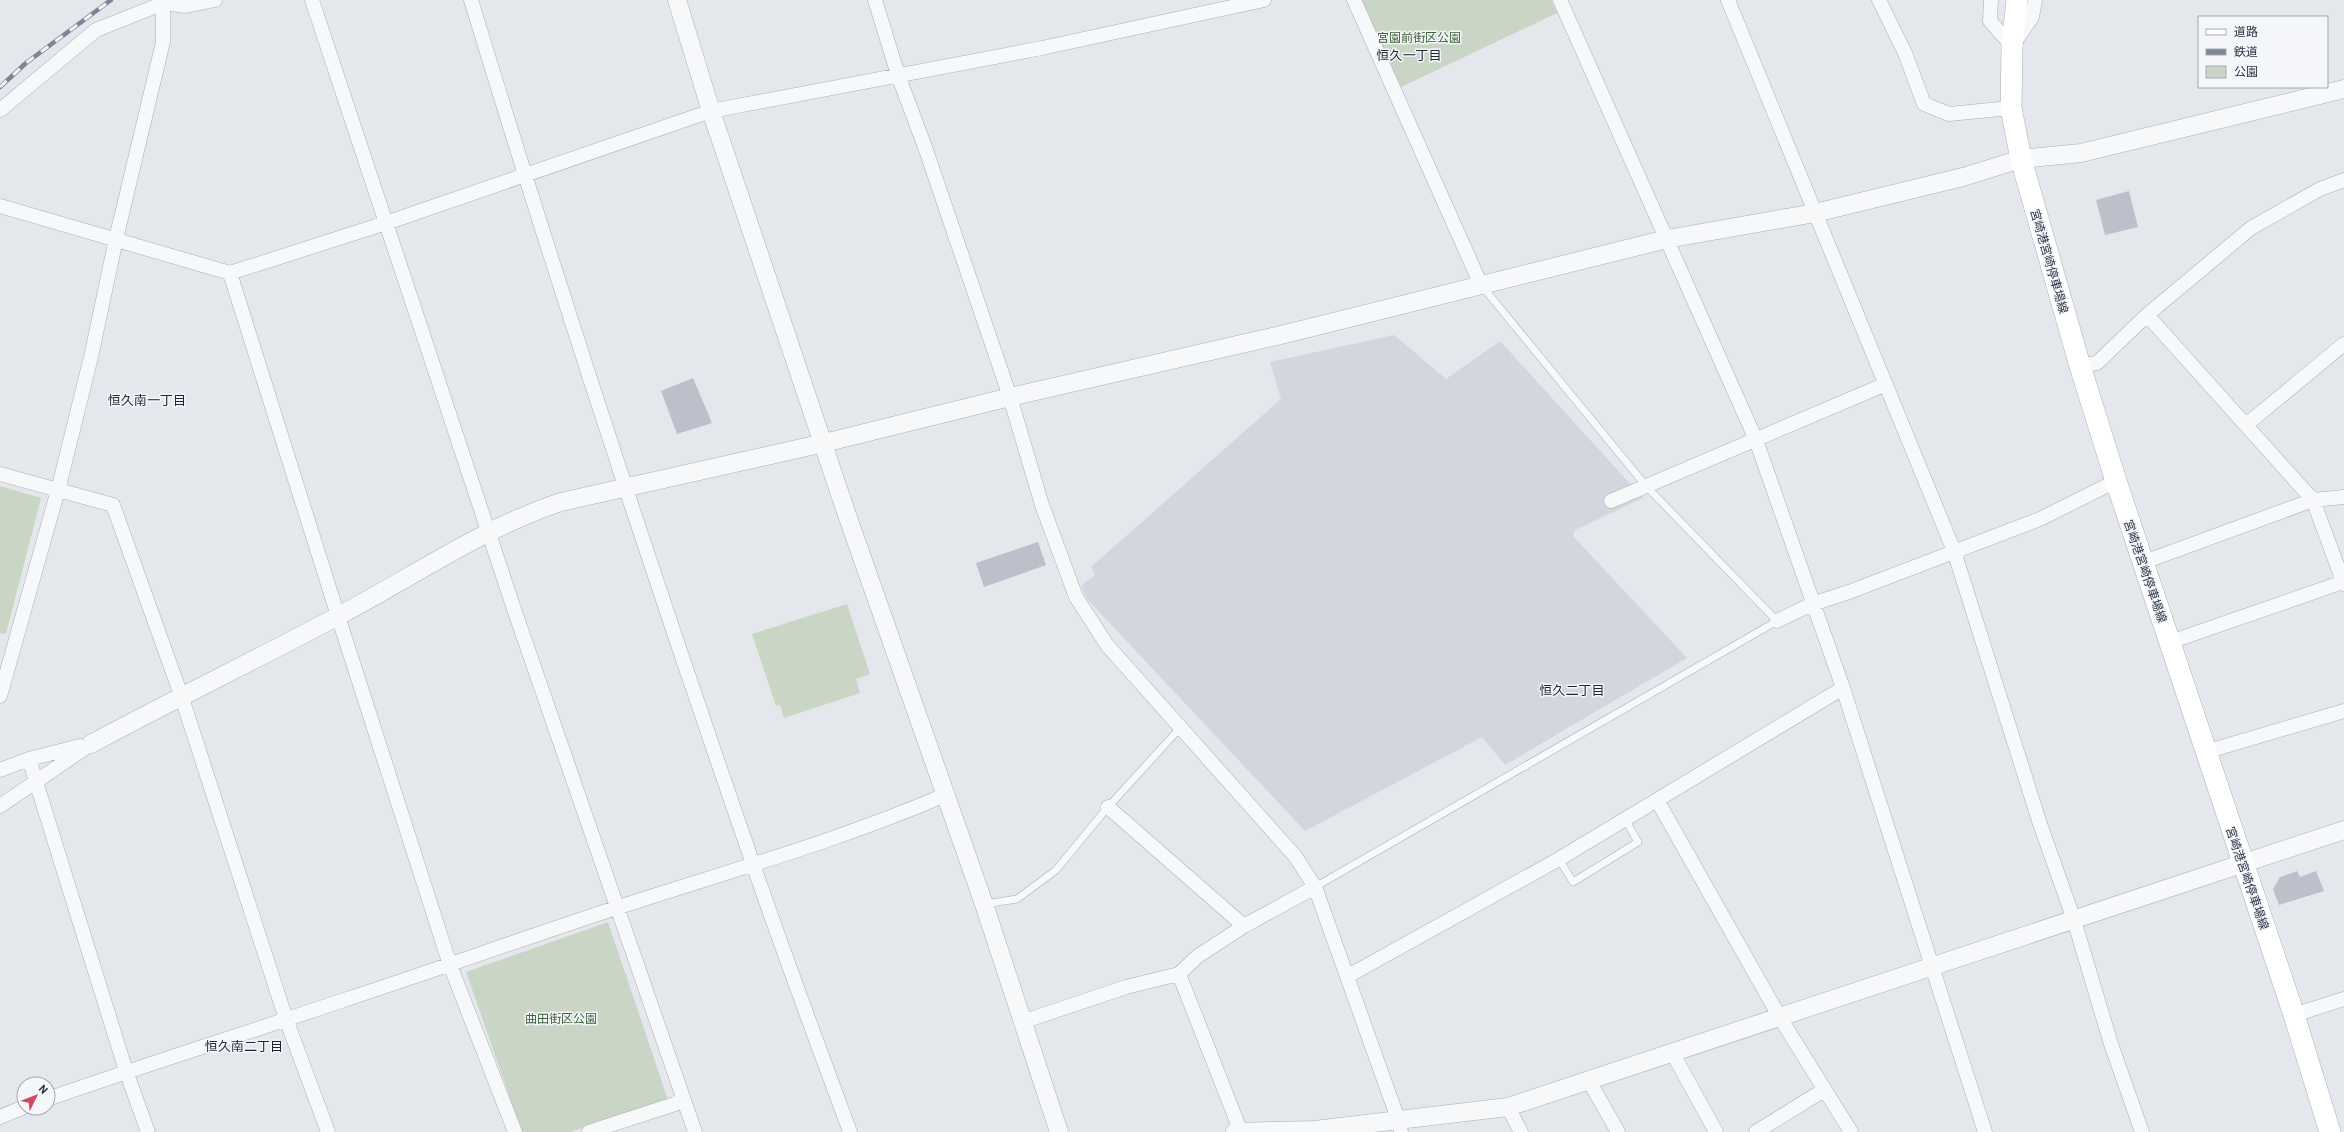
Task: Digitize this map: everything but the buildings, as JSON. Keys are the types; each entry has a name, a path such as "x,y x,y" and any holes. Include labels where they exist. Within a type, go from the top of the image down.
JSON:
{"main road":[{"name":"宮崎港宮崎停車場線","path":"2017,0 2012,46 2011,108 2020,159 2080,366 2116,481 2144,562 2205,752 2294,1015 2330,1132"}],"street":[{"path":"0,110 96,30 164,1 185,6 215,0"},
{"path":"312,0 616,908 695,1132"},
{"path":"471,0 524,175 625,488 753,864 850,1132"},
{"path":"677,0 711,111 944,795 984,904 1059,1132"},
{"path":"875,0 898,75 925,147 1010,397 1042,505 1076,597 1107,645 1295,856 1315,887 1348,976 1399,1125"},
{"path":"0,206 230,273 386,223 711,111 1042,48 1264,0"},
{"path":"1354,0 1481,285"},
{"path":"1560,0 1756,440 1812,604 1843,688 1986,1132"},
{"path":"1728,0 1954,551 2039,821 2074,920 2111,1044 2142,1132"},
{"path":"1879,0 1905,53 1924,104 1949,114 2011,108"},
{"path":"1991,0 1990,21 2012,46 2032,17 2035,0"},
{"path":"0,696 58,490 91,357 116,239 163,42 164,1"},
{"path":"0,806 90,744 338,616 490,533 534,511 561,502 824,443 1010,397 1285,334 1667,240 1815,213 1963,177 2020,159 2081,152 2344,89"},
{"path":"2080,366 2097,363 2147,315 2251,228 2320,190 2344,180"},
{"path":"230,273 450,964 515,1132"},
{"path":"2147,315 2313,500 2344,583 2170,642"},
{"path":"2246,425 2344,344"},
{"path":"1611,501 1886,384"},
{"path":"0,474 113,505 181,696 286,1019 328,1132"},
{"path":"1777,621 1812,604 1849,592 2040,519 2116,481"},
{"path":"2144,562 2313,500 2344,497"},
{"path":"1348,976 1559,858 1843,688"},
{"path":"2205,752 2344,711"},
{"path":"0,770 29,759 90,744"},
{"path":"29,759 126,1071 148,1132"},
{"path":"56,1096 126,1071 753,864 905,812 944,795"},
{"path":"1657,800 1779,1016 1851,1132"},
{"path":"1108,807 1244,926"},
{"path":"1179,974 1239,1132 1315,1130 1399,1125 1508,1107 1673,1054 1779,1016 1934,967 2244,865 2344,830"},
{"path":"1022,1022 1126,987 1179,974 1198,956 1244,926 1315,887"},
{"path":"2294,1015 2344,999"},
{"path":"1673,1054 1716,1132"},
{"path":"1589,1081 1618,1132"},
{"path":"1756,1132 1824,1090"},
{"path":"589,1132 684,1101"},
{"path":"1508,1107 1521,1132"},
{"path":"0,1117 16,1110"}],"lane":[{"path":"1315,887 1777,621 1646,486 1481,285"},
{"path":"984,904 1017,899 1056,870 1108,807 1180,728"},
{"path":"1559,858 1573,882 1638,842 1625,819"}],"shaded area":[{"path":"1394,335 1446,379 1500,341 1643,498 1575,530 1573,536 1687,658 1505,765 1482,737 1305,831 1088,600 1081,586 1095,575 1091,567 1281,399 1270,362"}],"green space":[{"name":"宮園前街区公園","path":"1361,0 1551,0 1557,13 1401,87"},
{"path":"0,486 41,498 6,634 0,633"},
{"path":"847,604 870,674 856,679 860,693 784,718 780,705 776,706 752,634"},
{"name":"曲田街区公園","path":"608,922 668,1100 570,1132 522,1132 466,972"}],"railway":[{"path":"0,87 26,63 111,0"}],"district":[{"name":"恒久一丁目","path":"1409,55"},
{"name":"恒久南一丁目","path":"147,400"},
{"name":"恒久二丁目","path":"1572,690"},
{"name":"恒久南二丁目","path":"244,1046"}]}
